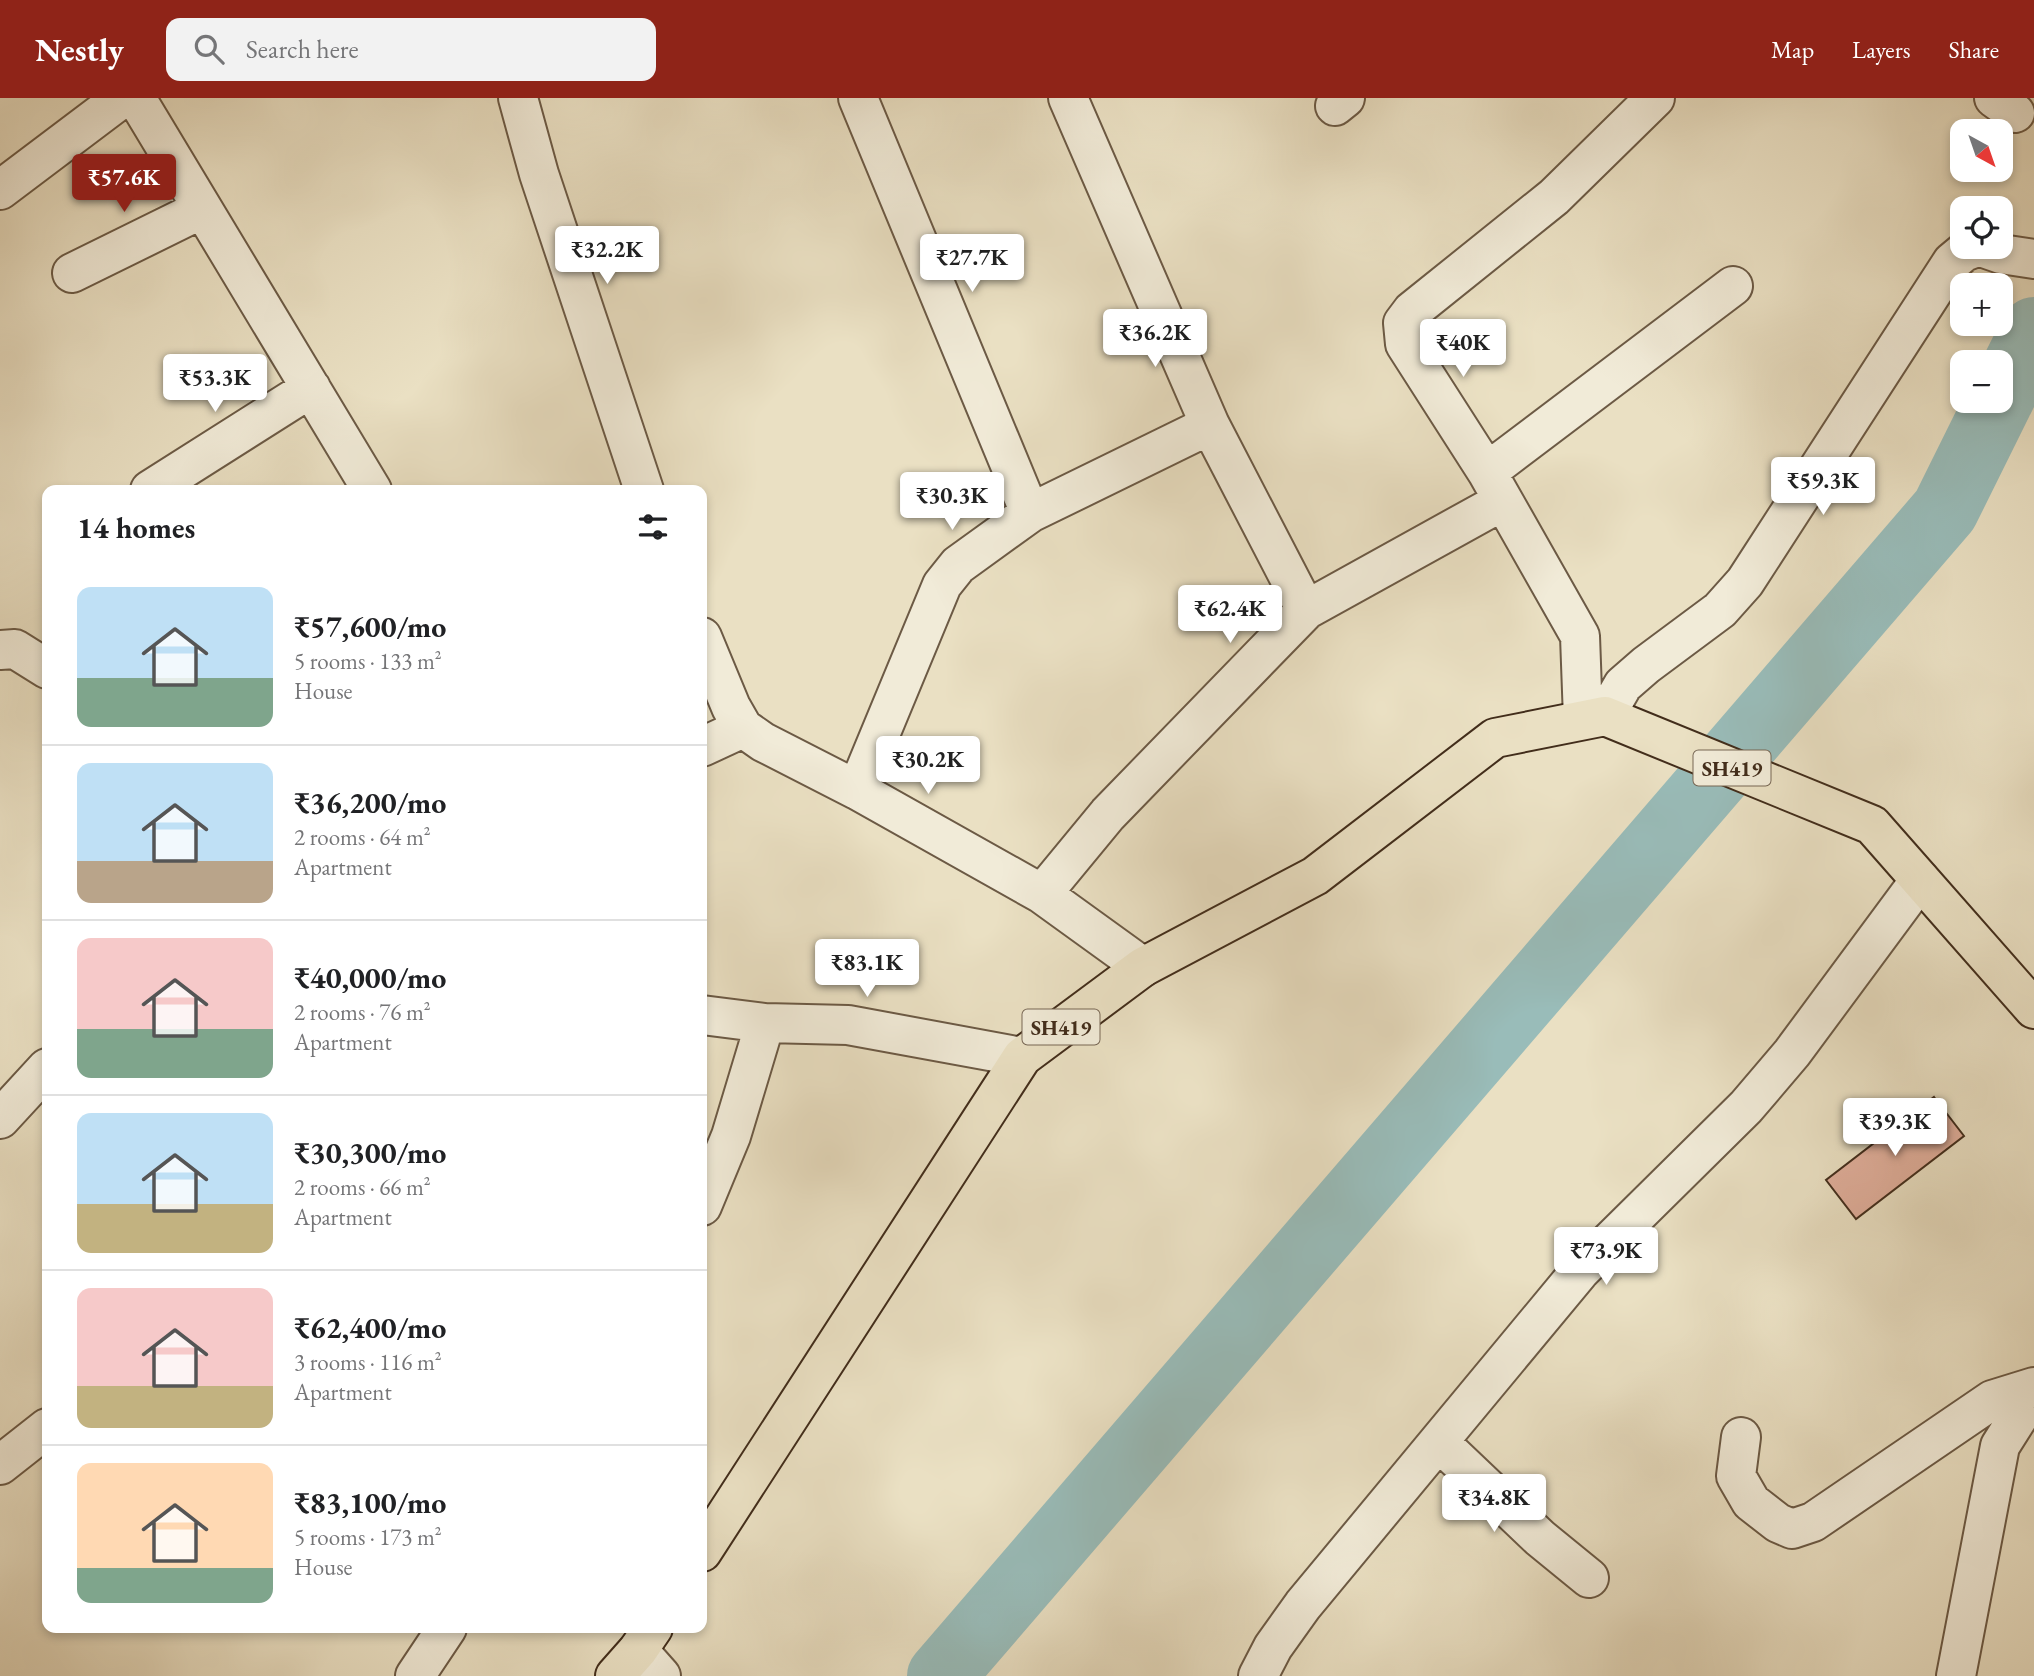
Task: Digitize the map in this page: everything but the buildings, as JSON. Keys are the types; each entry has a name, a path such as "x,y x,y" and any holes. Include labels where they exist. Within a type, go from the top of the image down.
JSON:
{"main road":[{"name":"SH419","path":"707,1544 1022,1057 1143,967 1315,876 1495,738 1599,717 1872,825 2034,1009"}],"street":[{"path":"0,190 122,98"},
{"path":"136,98 369,485"},
{"path":"518,98 539,174 642,485"},
{"path":"858,98 1030,513"},
{"path":"1068,98 1210,425 1306,610"},
{"path":"1599,717 1580,636 1495,486 1405,344 1403,323 1412,310 1554,197 1655,98"},
{"path":"72,273 202,209"},
{"path":"2013,256 2034,260"},
{"path":"1599,717 1623,685 1720,610 1745,582 1956,259"},
{"path":"1042,894 1108,814 1306,610 1495,486 1733,286"},
{"path":"158,485 311,388"},
{"path":"856,790 942,585 958,565 1030,513 1210,425"},
{"path":"5,642 42,665"},
{"path":"707,649 731,707 743,728 763,742 856,790 1042,894 1143,967"},
{"path":"707,745 743,728"},
{"path":"1258,1676 1273,1647 1303,1605 1580,1271 1746,1107 1791,1053 1920,880"},
{"path":"707,1016 765,1023 848,1026 1022,1057"},
{"path":"707,1194 731,1136 765,1023"},
{"path":"0,1119 42,1073"},
{"path":"1741,1437 1736,1476 1751,1502 1778,1523 1792,1528 1813,1522 1992,1400 2034,1389"},
{"path":"1962,1672 2000,1446 2034,1389"},
{"path":"0,1465 42,1432"},
{"path":"1438,1443 1540,1538 1589,1578"},
{"path":"415,1676 444,1633"}],"waterway":[{"path":"2013,373 2034,331"},
{"path":"941,1676 1945,510 1993,413"}]}
